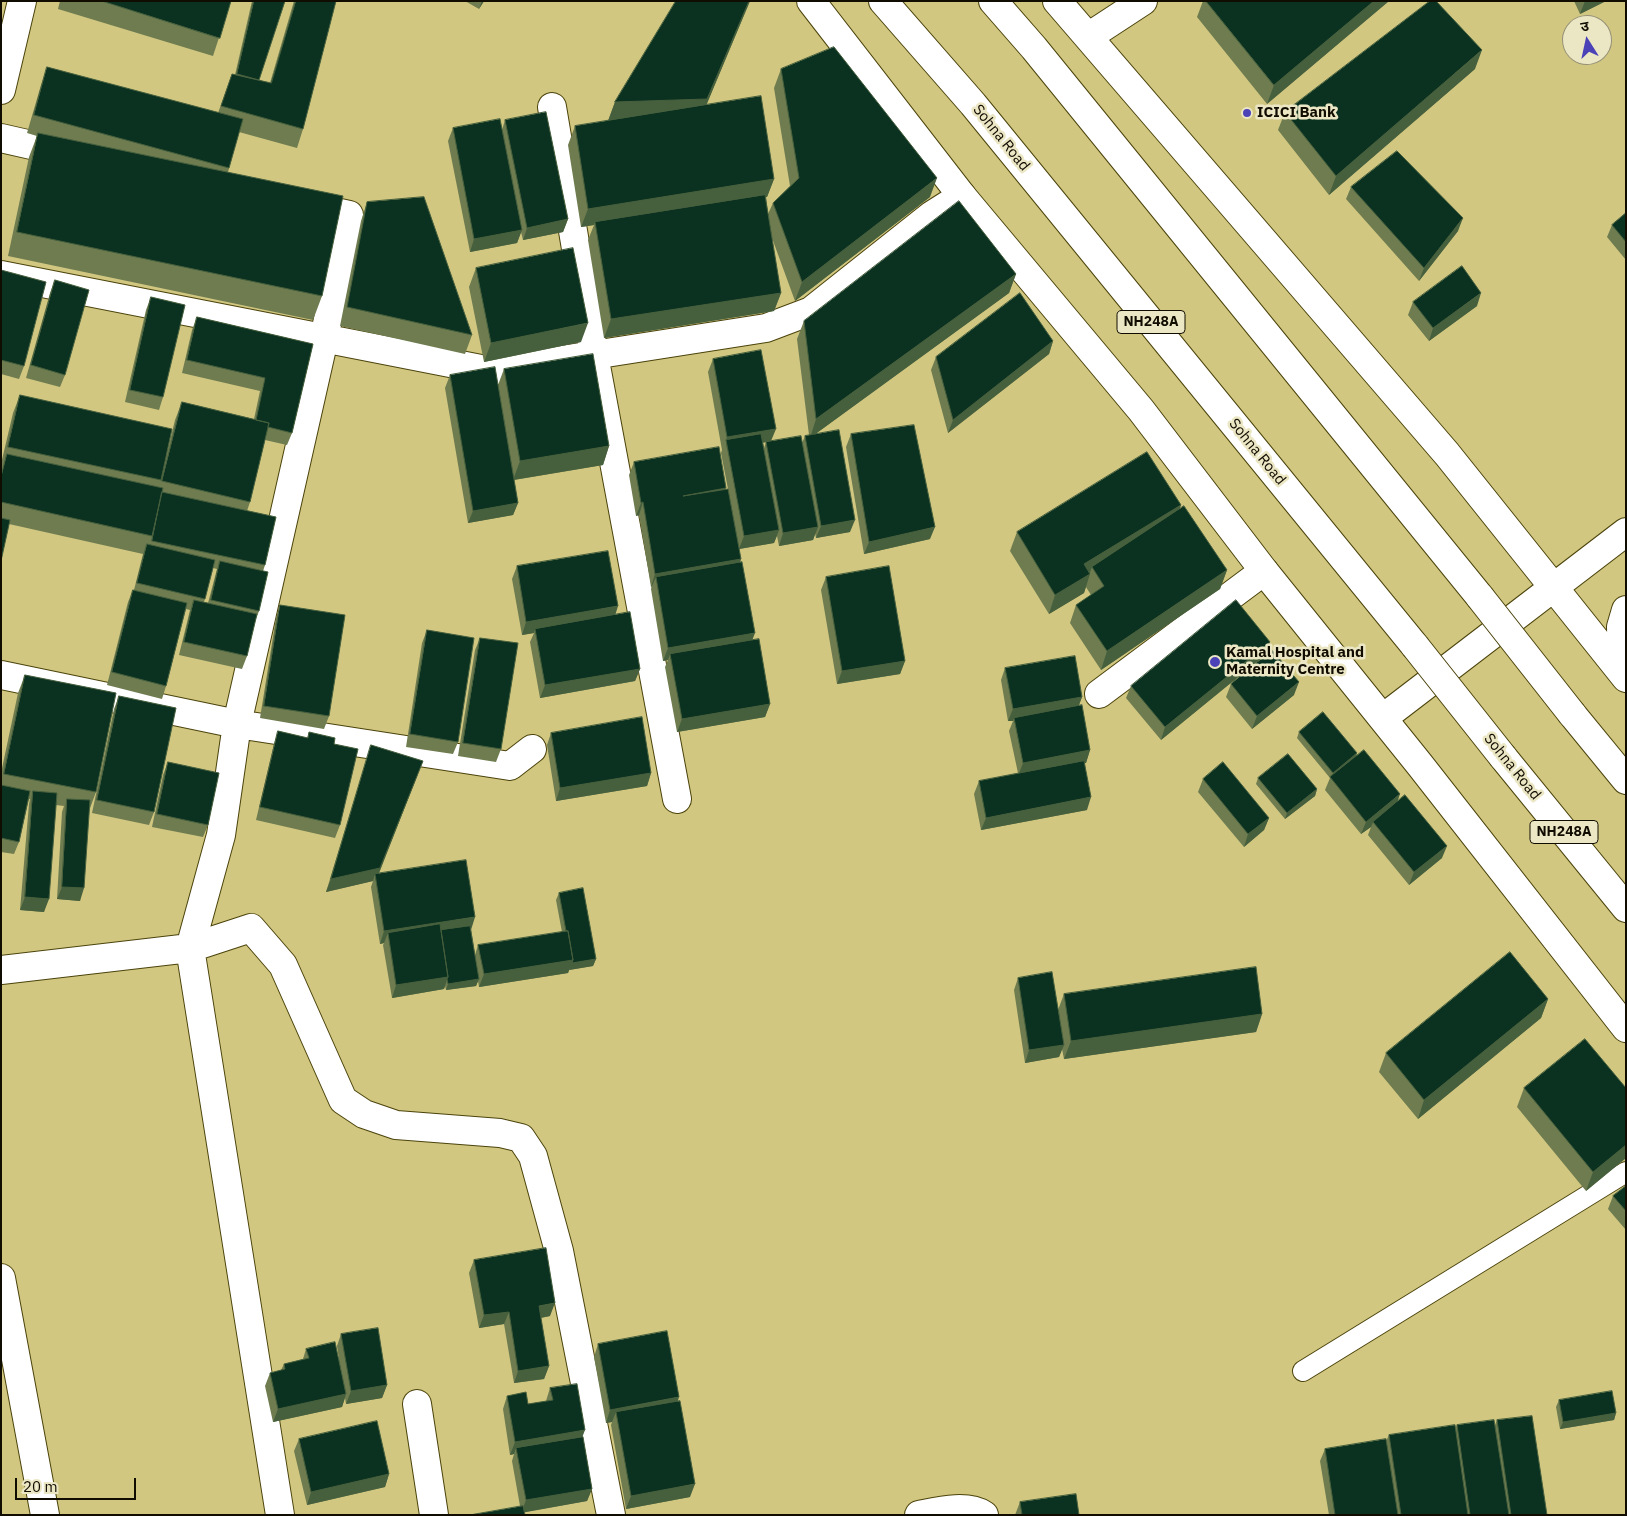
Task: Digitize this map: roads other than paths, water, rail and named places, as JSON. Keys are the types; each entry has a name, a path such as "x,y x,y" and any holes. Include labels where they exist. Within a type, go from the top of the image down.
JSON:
{"main road":[{"path":"811,1 962,196 1141,410 1264,570 1383,718 1626,1028"},
{"name":"Sohna Road","path":"883,1 973,104 1626,908"},
{"path":"993,1 1034,48 1480,597 1626,780"},
{"path":"1057,1 1447,454 1624,675"},
{"path":"1088,37 1143,1"},
{"path":"1,90 19,2"},
{"path":"552,107 552,119 594,354 677,799"},
{"path":"1,138 98,160"},
{"path":"1,275 491,371 766,328 811,311 932,215 962,196"},
{"path":"280,1515 190,948 221,835 237,724 324,339 349,215 281,200"},
{"path":"1383,718 1626,532"},
{"path":"1099,694 1264,570"},
{"path":"1624,675 1621,627 1626,610"},
{"path":"1,675 237,724 510,766 532,749"},
{"path":"1,970 190,948 251,928 283,965 343,1100 364,1114 396,1125 500,1133 520,1138 533,1156 558,1251 611,1515"},
{"path":"1,1278 46,1515"},
{"path":"417,1404 434,1515"},
{"path":"919,1515 941,1511 976,1510 984,1515"}],"lane":[{"path":"1303,1371 1626,1172"}],"place":[{"name":"ICICI Bank","path":"1247,113"},
{"name":"Kamal Hospital and Maternity Centre","path":"1215,662"}]}
